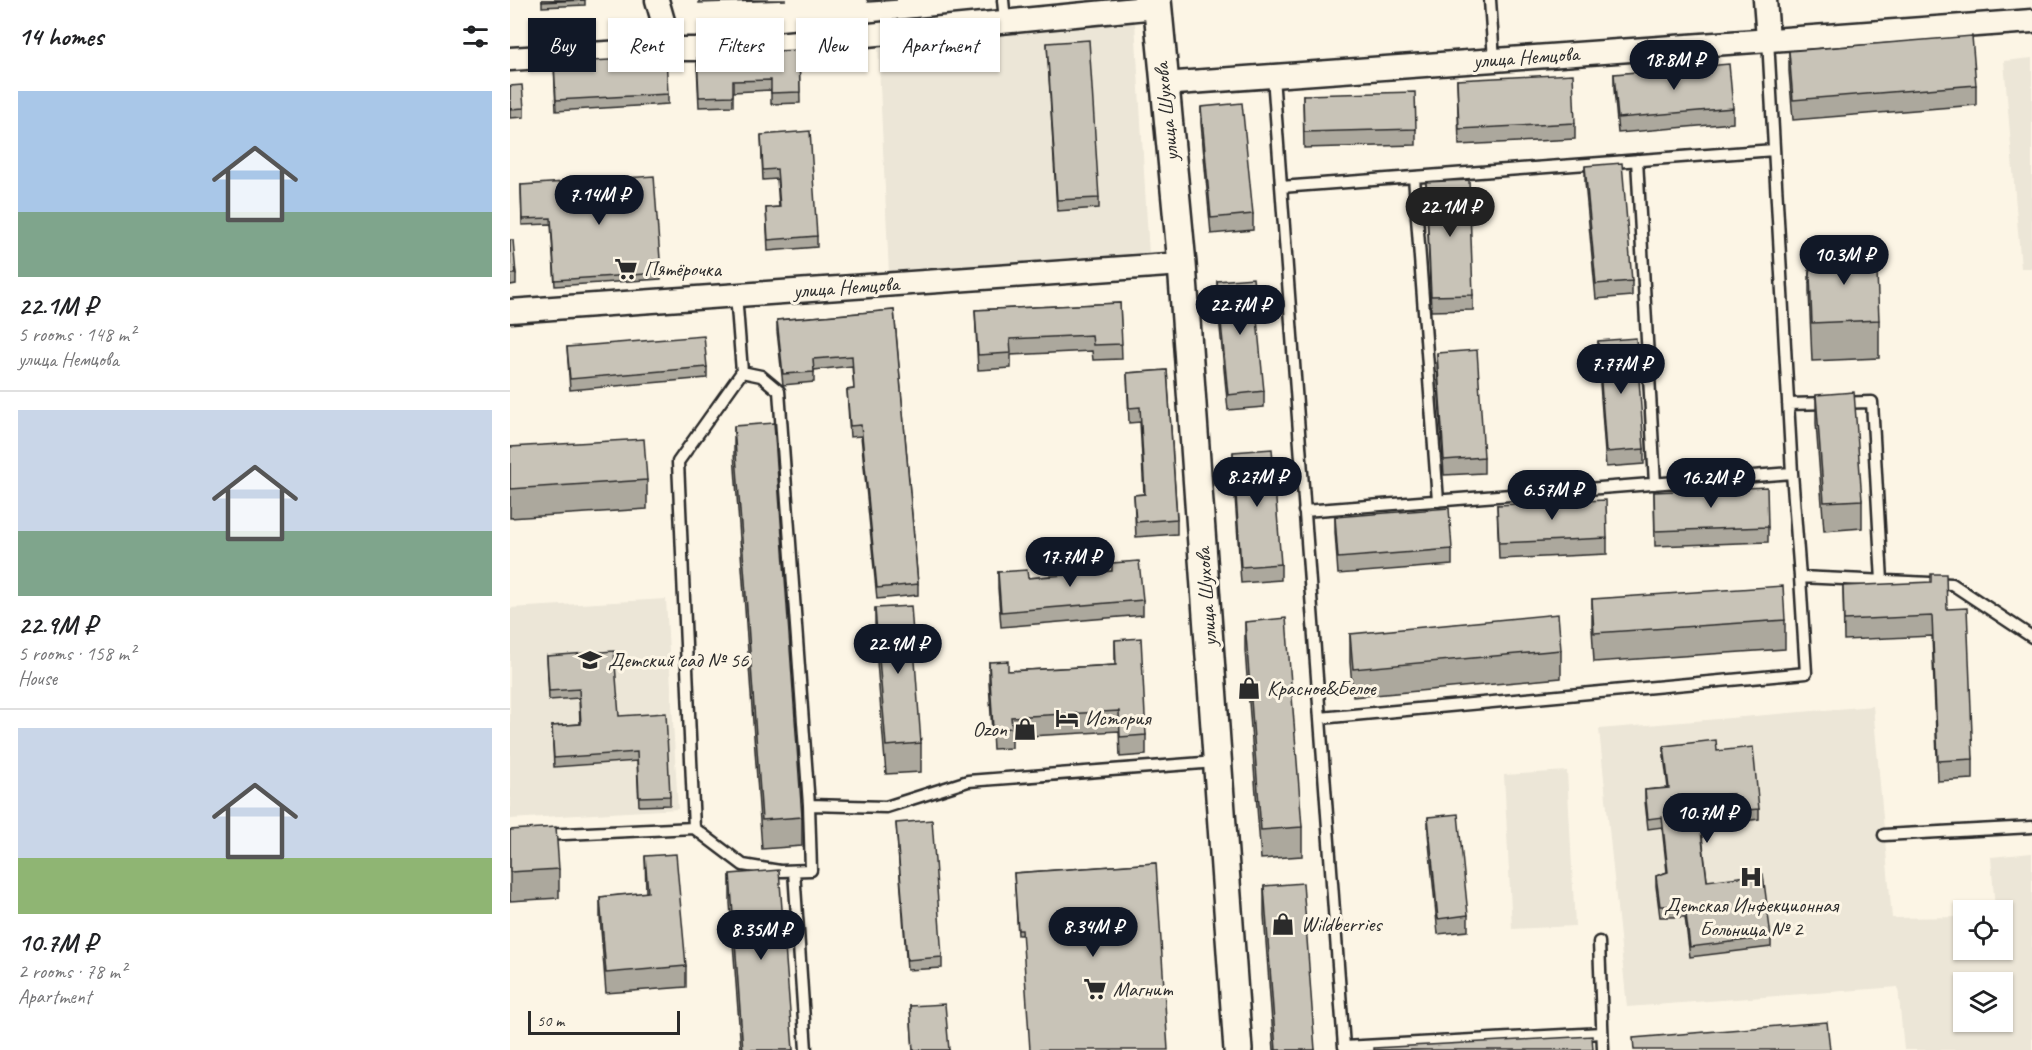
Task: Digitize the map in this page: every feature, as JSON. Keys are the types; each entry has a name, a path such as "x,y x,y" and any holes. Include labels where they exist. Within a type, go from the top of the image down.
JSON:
{"street":[{"path":"657,0 662,18"},
{"path":"1765,0 1768,39"},
{"path":"684,49 724,49 1004,11 1157,4"},
{"name":"улица Шухова","path":"1157,4 1182,264 1238,1050"},
{"name":"улица Немцова","path":"1163,84 2032,21"},
{"path":"510,59 608,53"},
{"name":"улица Немцова","path":"510,311 1182,264"}],"lane":[{"path":"1490,0 1494,60"},
{"path":"1320,718 1806,673 1792,473 1768,39"},
{"path":"1273,76 1344,1047 1602,1033"},
{"path":"1281,187 1774,150"},
{"path":"1637,160 1655,484"},
{"path":"1414,177 1438,501"},
{"path":"694,828 678,462 742,372 736,294"},
{"path":"533,835 694,828 743,865 780,871 811,870 809,805 779,391 761,376 742,372"},
{"path":"1788,404 1872,402 1882,581"},
{"path":"1304,512 1792,473"},
{"path":"1800,577 1952,584 2032,637"},
{"path":"809,805 886,807 968,781 1218,762"},
{"path":"1884,835 2032,827"},
{"path":"794,871 806,1050"},
{"path":"1599,942 1604,1050"}],"shaded area":[{"path":"1135,22 1149,255 889,274 878,44 880,44 880,72 1000,72 1000,34"},
{"path":"2032,58 2032,268 2021,268 2004,61"},
{"name":"Детский сад № 56","path":"666,599 678,809 510,819 510,608"},
{"name":"Детская Инфекционная Больница № 2","path":"1873,706 1892,918 1953,917 1953,960 2013,960 2013,900 1994,900 1991,857 2032,853 2032,1050 1904,1050 1898,987 1627,1007 1599,729"},
{"path":"1567,771 1575,926 1512,929 1504,775"}],"building":[{"path":"542,0 585,0 542,2"},
{"path":"1972,36 1976,85 1793,100 1789,51"},
{"path":"1089,40 1099,198 1057,200 1047,43"},
{"path":"796,50 796,72 800,72 800,92 771,93 771,80 733,81 733,96 699,97 698,72 784,72 784,51"},
{"path":"608,60 608,72 667,72 668,94 556,100 554,72 596,72 596,61"},
{"path":"1729,64 1733,108 1618,118 1614,74"},
{"path":"1573,74 1575,123 1459,129 1457,80"},
{"path":"522,85 524,108 510,109 510,86"},
{"path":"1415,92 1416,129 1304,132 1303,95"},
{"path":"1242,103 1253,214 1211,218 1201,107"},
{"path":"810,131 817,236 768,240 766,208 780,207 777,169 763,170 761,135"},
{"path":"1622,163 1632,281 1596,284 1585,166"},
{"path":"654,176 661,273 555,280 551,218 522,219 521,185"},
{"path":"1469,180 1473,295 1431,296 1426,182"},
{"path":"510,240 513,240 516,274 510,274"},
{"path":"1876,249 1879,320 1812,323 1809,252"},
{"path":"1253,278 1264,391 1228,395 1217,281"},
{"path":"1120,303 1122,344 1093,345 1092,335 1010,339 1011,353 978,355 975,310"},
{"path":"894,310 918,584 877,588 861,425 850,426 847,390 854,389 852,356 813,359 814,372 783,374 777,320"},
{"path":"704,336 707,367 570,379 567,347"},
{"path":"1636,338 1644,449 1606,452 1598,341"},
{"path":"1477,350 1484,457 1444,460 1437,353"},
{"path":"1167,370 1177,519 1136,522 1134,495 1145,494 1140,407 1129,408 1127,373"},
{"path":"1854,392 1862,500 1824,502 1816,395"},
{"path":"774,423 802,817 762,820 734,426"},
{"path":"644,439 647,480 510,489 510,447"},
{"path":"1272,449 1281,564 1241,567 1233,452"},
{"path":"1767,487 1768,527 1655,531 1654,492"},
{"path":"1606,500 1607,538 1499,543 1497,505"},
{"path":"1449,508 1452,549 1338,558 1335,517"},
{"path":"1139,561 1143,600 1001,612 998,572 1027,570 1028,578 1112,571 1112,563"},
{"path":"1931,574 1946,574 1947,609 1967,608 1973,759 1938,761 1932,616 1844,620 1843,586 1931,582"},
{"path":"1783,586 1785,620 1594,633 1592,599"},
{"path":"911,606 921,743 886,746 875,608"},
{"path":"1558,614 1561,650 1353,669 1350,634"},
{"path":"1286,618 1302,827 1261,830 1245,622"},
{"name":"История","path":"1141,638 1146,735 1120,737 1119,711 1011,717 1012,728 993,729 989,662 1008,661 1008,671 1116,665 1115,640"},
{"path":"614,651 619,716 666,713 670,796 639,797 637,752 554,758 552,726 581,724 579,689 549,691 547,656"},
{"path":"1716,740 1717,751 1753,747 1759,809 1736,811 1733,794 1697,797 1707,881 1763,874 1771,937 1690,947 1685,906 1660,906 1656,876 1668,872 1662,817 1648,819 1645,790 1669,788 1664,746"},
{"path":"1458,814 1468,915 1438,919 1428,817"},
{"path":"932,820 942,957 907,960 896,823"},
{"path":"556,827 559,869 510,872 510,830"},
{"path":"676,854 686,966 606,973 600,897 648,892 645,856"},
{"name":"Магнит","path":"1156,863 1168,1050 1030,1050 1022,930 1018,930 1014,873"},
{"path":"779,870 793,1050 743,1050 730,874"},
{"path":"1303,883 1315,1050 1276,1050 1264,886"},
{"path":"945,1004 949,1050 913,1050 910,1006"},
{"path":"1827,1022 1830,1050 1634,1050 1633,1038"},
{"path":"1592,1036 1593,1050 1374,1050 1374,1048"}],"place":[{"name":"Пятёрочка","path":"626,269"},
{"name":"Детский сад № 56","path":"590,660"},
{"name":"Красное&Белое","path":"1249,688"},
{"name":"История","path":"1067,718"},
{"name":"Ozon","path":"1025,729"},
{"name":"Детская Инфекционная Больница № 2","path":"1751,877"},
{"name":"Wildberries","path":"1283,924"},
{"name":"Магнит","path":"1095,989"}]}
